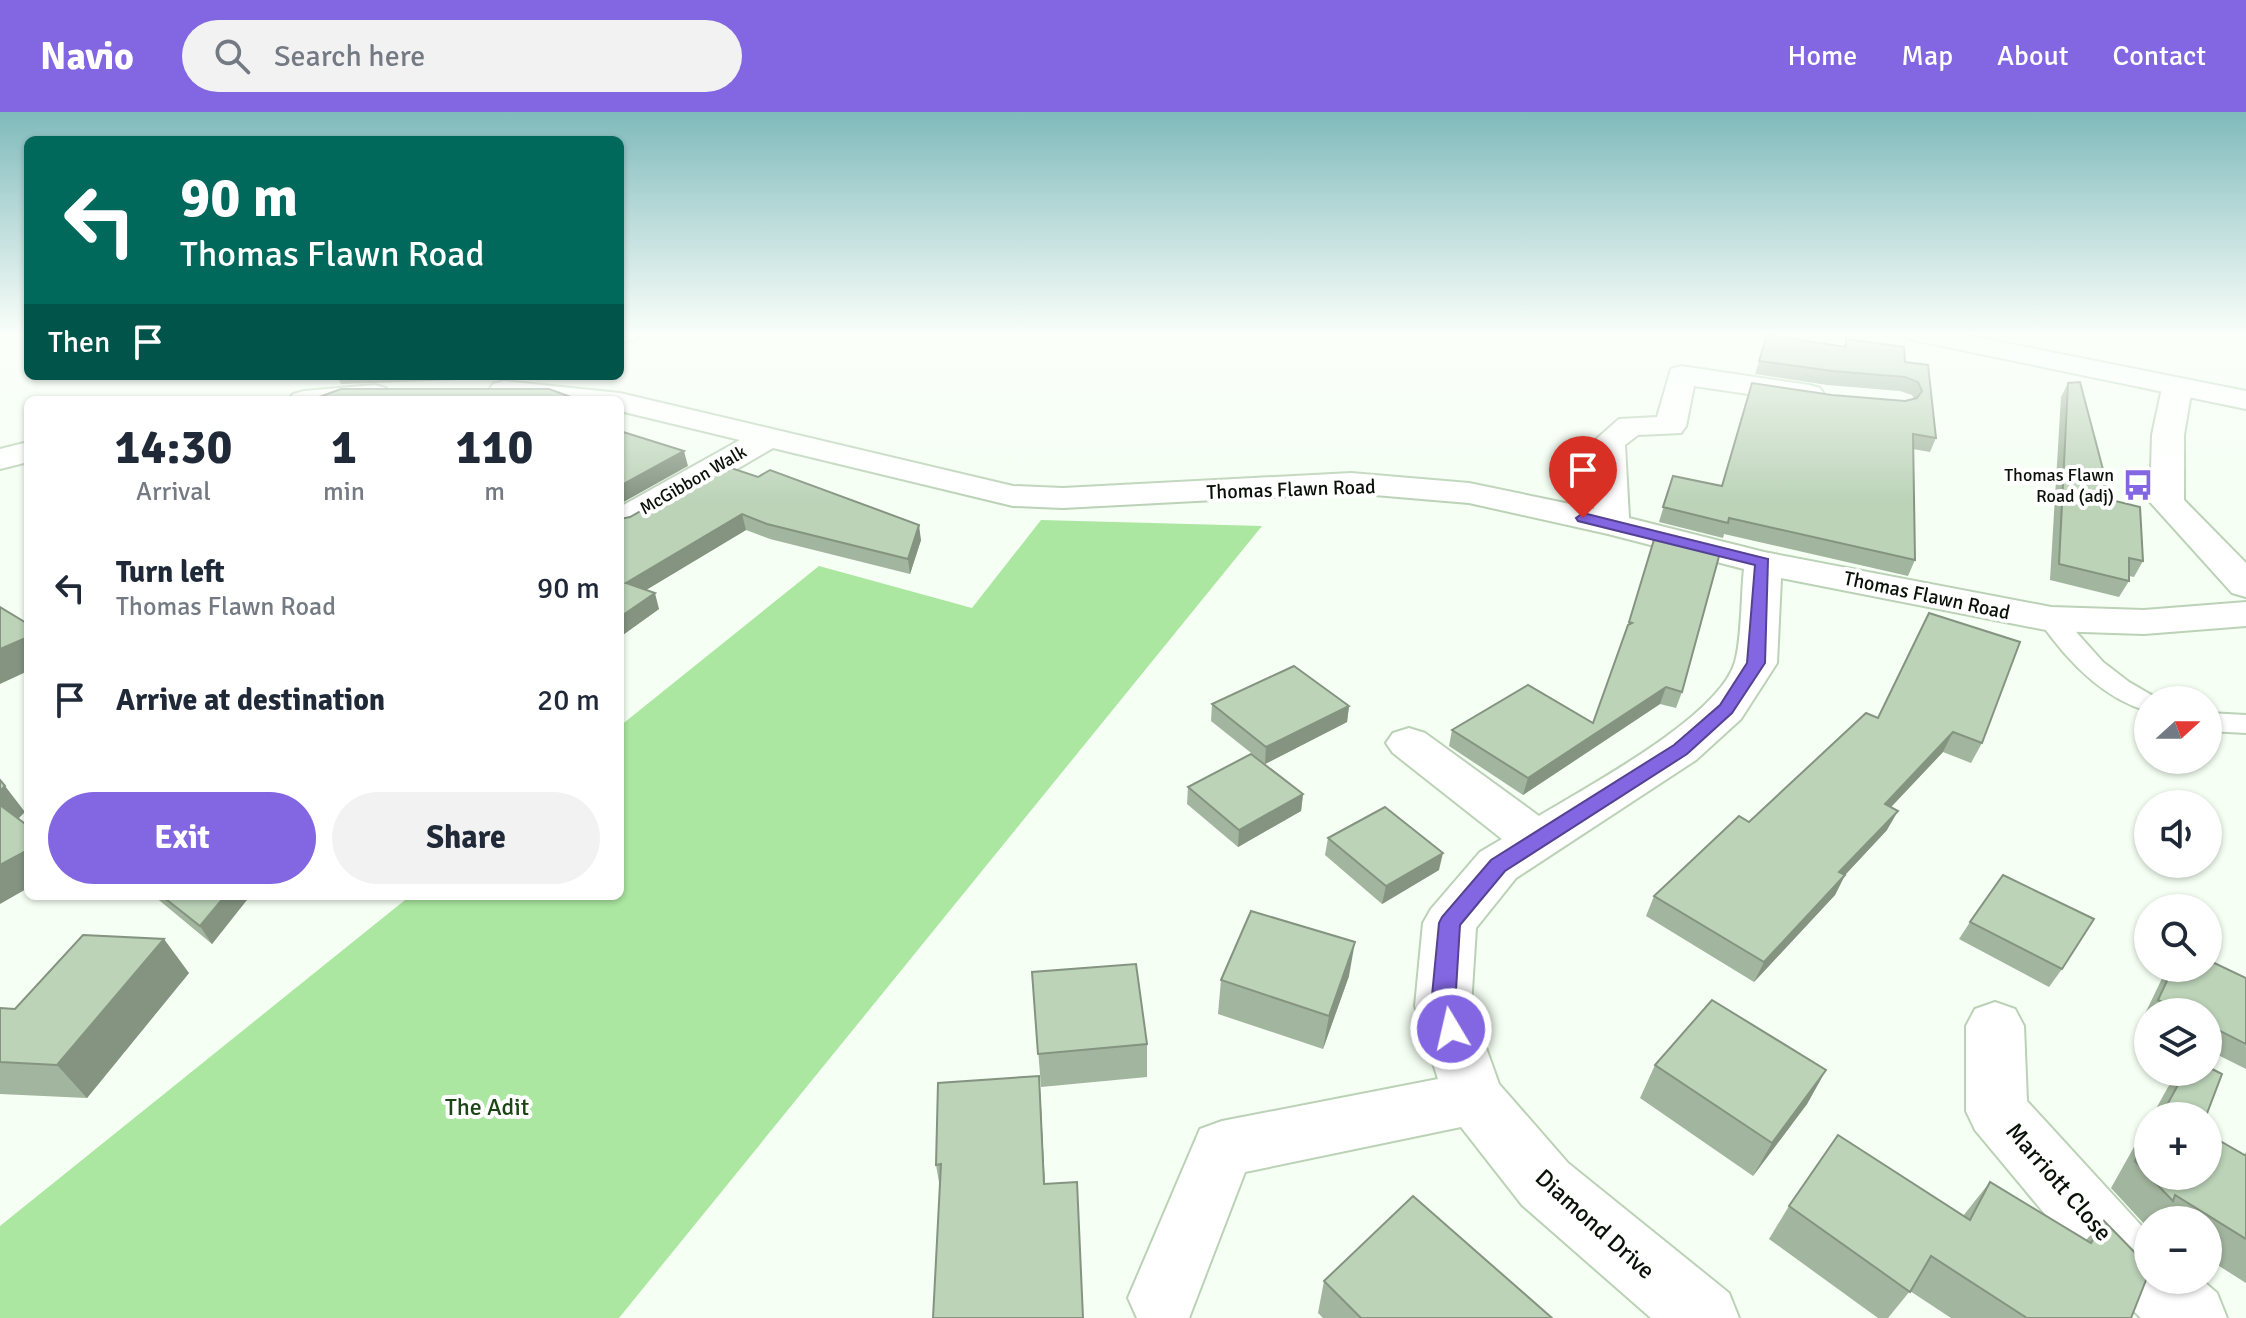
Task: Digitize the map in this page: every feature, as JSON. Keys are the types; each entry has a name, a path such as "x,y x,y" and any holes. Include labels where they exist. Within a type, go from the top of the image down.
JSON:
{"street":[{"path":"482,390 491,389"},
{"path":"574,389 593,396"},
{"path":"1612,524 1609,442 1630,426 1670,426 1678,389"},
{"path":"1780,389 1841,398"},
{"path":"2177,389 2168,435 2167,502 2246,585"},
{"path":"2184,389 2246,400"},
{"path":"351,396 398,392"},
{"name":"Thomas Flawn Road","path":"624,403 1013,496 1063,498 1351,483 1469,493 1612,524 1763,563 2051,619 2144,622 2246,614"},
{"name":"McGibbon Walk","path":"624,520 767,438"},
{"path":"0,459 24,453"},
{"name":"Diamond Drive","path":"1704,1318 1545,1184 1474,1098 1443,1006 1450,923 1498,865 1680,750 1726,709 1756,663 1763,563"},
{"path":"1409,743 1538,841"},
{"name":"Marriott Close","path":"1995,1026 1997,1111 2134,1265"},
{"path":"1163,1298 1222,1149 1474,1098"},
{"name":"Marriott Close","path":"2166,1294 2192,1318"}],"lane":[{"path":"2051,619 2085,662 2134,697"},
{"path":"2222,723 2246,724"}],"green space":[{"name":"The Adit","path":"1041,520 1262,526 619,1318 0,1318 0,1226 405,900 624,900 624,723 819,566 972,608"}],"building":[{"path":"340,389 550,389 568,396 322,396"},
{"path":"1750,389 1794,389 1905,401 1917,398 1922,391 1931,389 1936,438 1913,434 1915,560 1729,518 1728,523 1663,507 1673,476 1722,486"},
{"path":"2068,389 2082,389 2111,500 2140,507 2143,561 2129,558 2129,581 2059,564"},
{"path":"624,432 684,451 624,484"},
{"path":"722,465 758,477 770,470 919,525 908,559 767,524 742,514 626,583 655,593 624,614 624,518"},
{"path":"1656,533 1721,549 1682,692 1666,687 1528,778 1452,730 1528,685 1593,723 1628,625 1632,623 1629,622"},
{"path":"0,607 24,622 24,639 0,649"},
{"path":"1929,613 2020,642 1982,743 1953,732 1885,804 1898,811 1839,872 1845,875 1764,962 1654,896 1739,816 1749,822 1866,713 1878,718"},
{"path":"1294,666 1349,706 1266,747 1212,704"},
{"path":"1251,754 1303,794 1239,830 1188,787"},
{"path":"0,805 24,823 24,852 0,865"},
{"path":"1385,807 1443,853 1386,886 1328,838"},
{"path":"2003,875 2094,919 2062,969 1970,922"},
{"path":"167,900 222,900 200,926"},
{"path":"1251,911 1355,942 1329,1016 1221,980"},
{"path":"83,935 164,939 57,1065 0,1062 0,1008 15,1009"},
{"path":"1136,964 1147,1044 1038,1054 1032,972"},
{"path":"2222,967 2246,978 2246,1044 2222,1032 2222,998 2159,998 2166,982 2222,982"},
{"path":"1712,1000 1826,1070 1772,1143 1655,1065"},
{"path":"1039,1076 1044,1184 1077,1182 1083,1318 933,1318 941,1164 936,1165 938,1083"},
{"path":"2177,1086 2217,1086 2211,1102 2169,1102"},
{"path":"1838,1135 1970,1220 1990,1182 2091,1243 2104,1221 2134,1252 2134,1294 2140,1294 2131,1318 2027,1318 1931,1256 1910,1292 1789,1206"},
{"path":"2222,1142 2246,1156 2246,1239 2222,1224 2222,1206 2193,1206 2175,1195 2173,1201 2162,1190 2222,1190"},
{"path":"1413,1196 1552,1318 1361,1318 1324,1281"}],"place":[{"name":"Thomas Flawn Road (adj)","path":"2138,485"}],"route":[{"path":"1451,1029 1443,1006 1450,923 1498,865 1680,750 1726,709 1756,663 1763,563 1583,518"}]}
